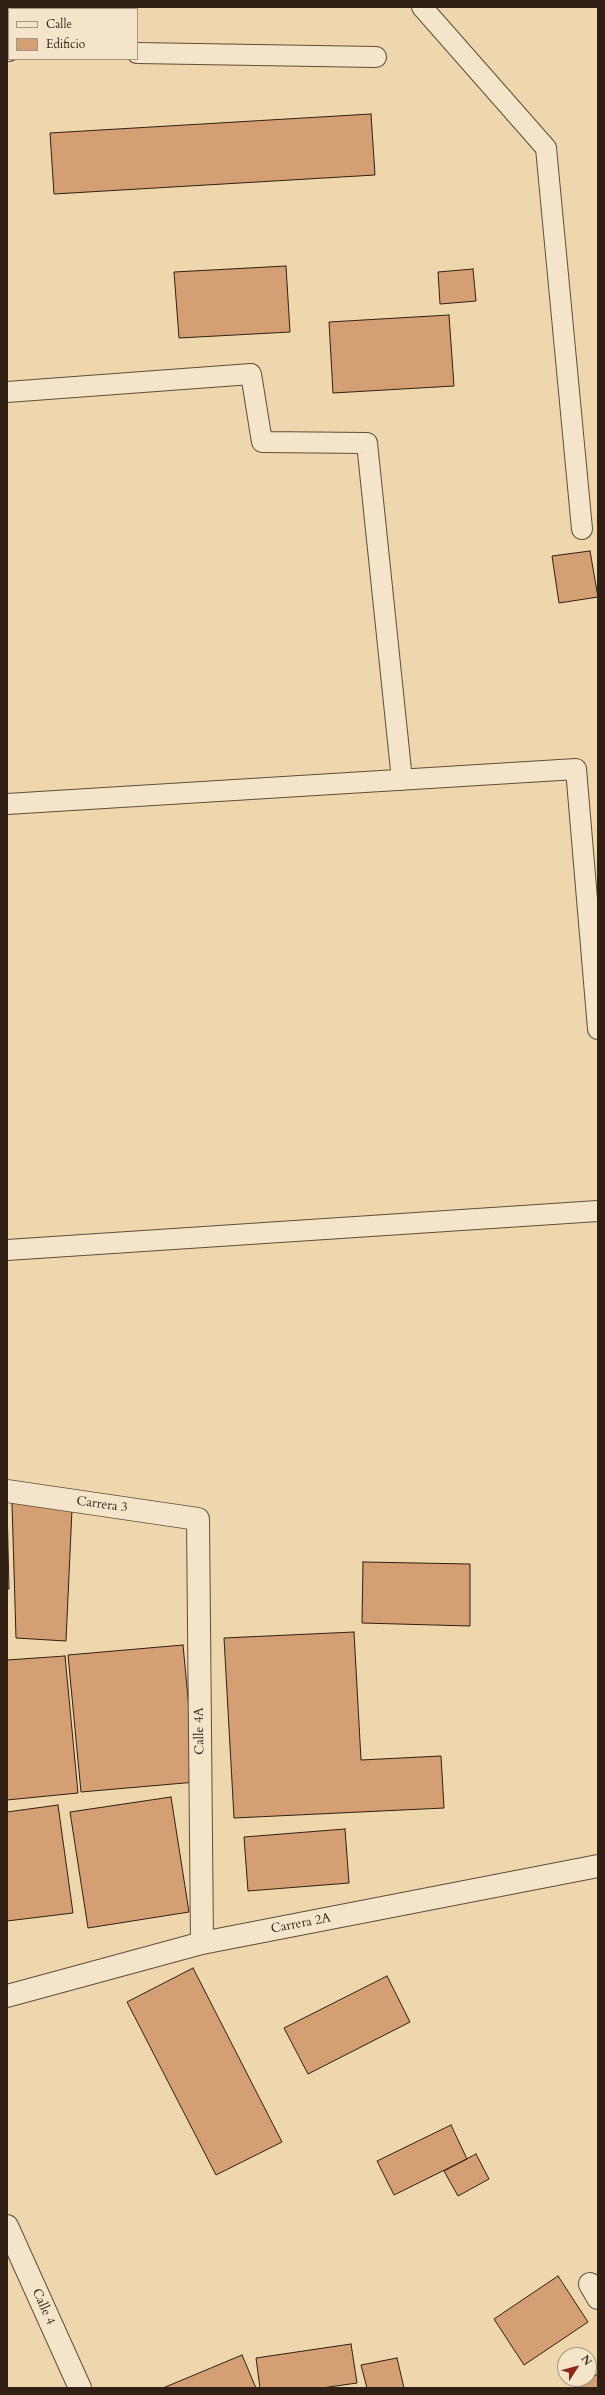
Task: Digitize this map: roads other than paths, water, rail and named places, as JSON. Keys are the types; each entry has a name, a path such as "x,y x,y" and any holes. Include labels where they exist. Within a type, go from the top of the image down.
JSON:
{"street":[{"name":"Carrera 3","path":"7,1491 198,1519"},
{"name":"Calle 4A","path":"198,1519 202,1943"},
{"name":"Carrera 2A","path":"7,1996 202,1943 598,1866"},
{"name":"Calle 4","path":"7,2226 80,2388"}],"lane":[{"path":"422,7 546,148 582,528"},
{"path":"138,53 376,57"},
{"path":"7,392 251,374 262,442 367,443 402,780"},
{"path":"7,804 576,769 598,1029"},
{"path":"7,1250 598,1211"}]}
